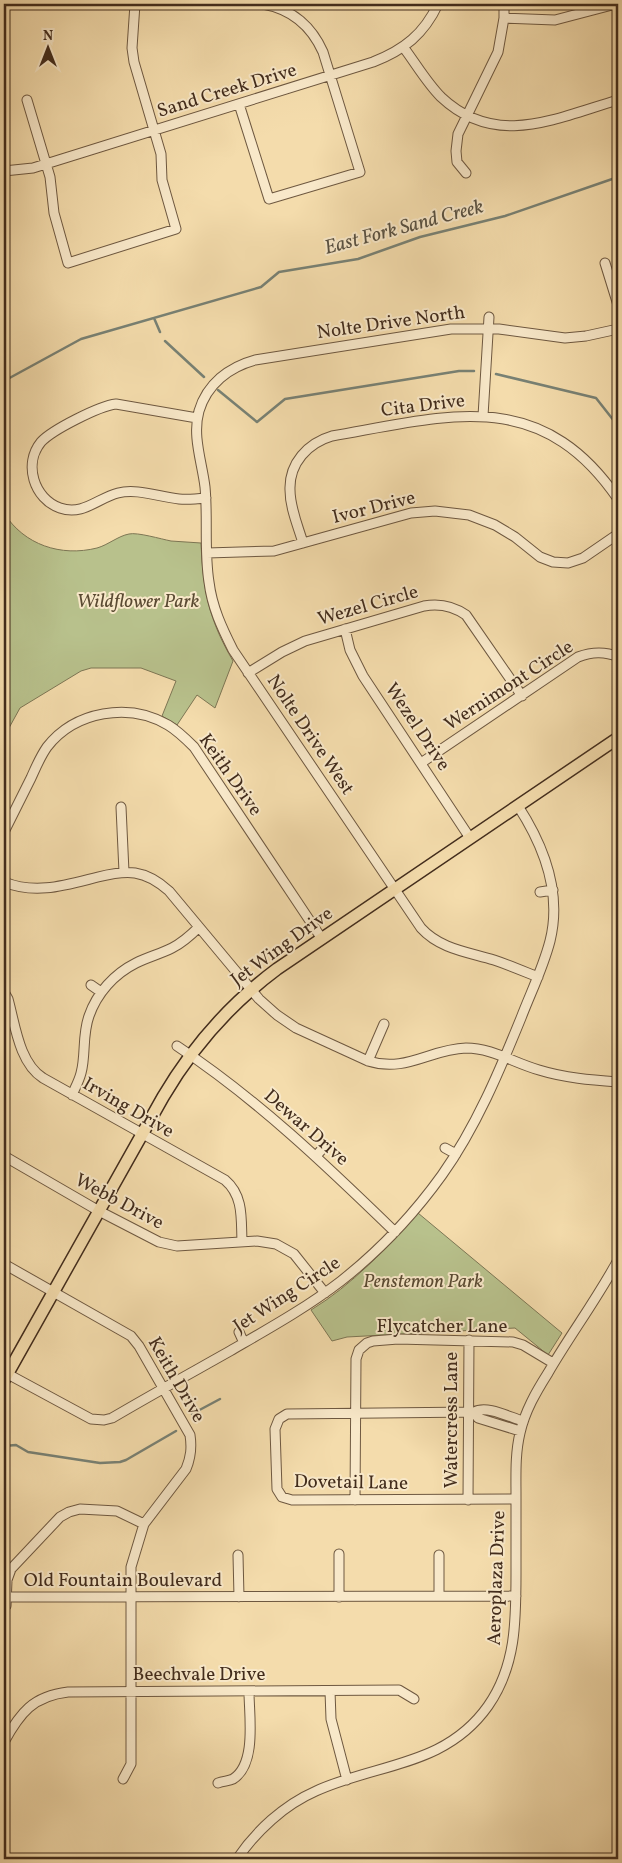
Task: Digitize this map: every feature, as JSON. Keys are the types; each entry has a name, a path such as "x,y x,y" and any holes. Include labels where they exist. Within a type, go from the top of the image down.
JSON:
{"main road":[{"name":"Jet Wing Drive","path":"5,1375 174,1078 209,1030 252,988 277,969 618,738"}],"street":[{"path":"26,100 53,187 56,223 68,263 176,229 162,180 161,154 134,62 132,48 135,4"},
{"path":"239,104 269,199 360,172 319,44 306,18 263,4"},
{"name":"Sand Creek Drive","path":"4,171 21,170 46,164 374,62 404,48 427,23 438,4"},
{"path":"466,173 457,162 458,134 498,52 504,18 504,4"},
{"path":"504,18 554,20 616,4"},
{"path":"404,48 440,96 456,110 486,124 520,127 618,100"},
{"path":"606,263 618,305"},
{"path":"483,416 489,317"},
{"name":"Nolte Drive North","path":"197,418 205,397 215,383 231,370 248,362 442,330 488,328 565,338 586,336 618,329"},
{"path":"197,418 116,404 106,406 59,429 44,439 34,458 32,475 42,496 53,505 64,509 83,509 112,495 123,492 137,492 179,499 206,498"},
{"name":"Cita Drive","path":"303,543 291,502 290,482 298,460 315,442 332,436 452,416 483,416 517,422 558,439 592,467 618,499"},
{"name":"Nolte Drive West","path":"197,418 196,432 206,498 209,583 215,611 229,643 421,928 434,940 455,949 538,977"},
{"name":"Ivor Drive","path":"207,553 267,552 411,514 435,511 469,515 495,525 515,537 540,557 553,562 568,563 583,558 618,534"},
{"name":"Wezel Circle","path":"248,673 270,658 298,644 424,606 440,605 458,610 472,624 522,696"},
{"name":"Wezel Drive","path":"345,629 350,650 358,668 470,838"},
{"name":"Wernimont Circle","path":"421,763 578,657 587,654 604,653 618,657"},
{"name":"Keith Drive","path":"4,832 43,754 56,738 77,723 105,713 126,712 146,716 168,725 194,748 322,939"},
{"name":"Jet Wing Circle","path":"5,1375 84,1416 97,1420 112,1418 296,1313 358,1267 395,1232 429,1192 456,1154 482,1108 547,953 553,927 552,890 548,866 542,847 518,806"},
{"path":"121,807 124,872"},
{"path":"4,882 24,888 42,889 124,872 137,873 160,883 169,891 268,1007 296,1028 380,1065 397,1065 466,1048 482,1050 552,1074 618,1082"},
{"path":"540,892 552,890"},
{"path":"72,1094 81,1073 86,1024 101,992 114,977 128,967 172,948 199,927"},
{"path":"91,985 101,992"},
{"name":"Irving Drive","path":"4,992 8,999 24,1056 31,1069 36,1074 141,1135 225,1180 232,1186 238,1198 242,1242"},
{"path":"368,1061 384,1024"},
{"name":"Dewar Drive","path":"176,1046 274,1119 316,1156 395,1232"},
{"path":"316,1156 324,1147"},
{"path":"445,1148 456,1154"},
{"name":"Webb Drive","path":"4,1156 150,1239 168,1245 188,1246 267,1241 276,1244 294,1254 325,1293"},
{"name":"Aeroplaza Drive","path":"236,1859 257,1834 285,1809 315,1791 427,1755 457,1738 478,1718 494,1696 507,1669 514,1638 516,1596 516,1463 520,1431 533,1398 618,1260"},
{"name":"Keith Drive","path":"4,1264 131,1336 139,1346 190,1435 191,1452 186,1469 144,1524 131,1567 131,1764 123,1779"},
{"path":"239,1332 244,1343"},
{"name":"Flycatcher Lane","path":"354,1500 356,1354 363,1346 373,1341 398,1339 469,1340 519,1344 554,1363"},
{"name":"Watercress Lane","path":"468,1500 471,1412 469,1340"},
{"name":"Dovetail Lane","path":"516,1499 292,1500 282,1497 275,1483 275,1429 280,1419 287,1414 471,1412 480,1409 523,1421"},
{"name":"Dovetail Lane","path":"471,1412 478,1418 520,1431"},
{"name":"Old Fountain Boulevard","path":"144,1524 117,1511 80,1509 60,1517 12,1569 7,1580 6,1602 130,1598 516,1596"},
{"path":"339,1554 339,1597"},
{"name":"Old Fountain Boulevard","path":"238,1555 239,1597"},
{"path":"439,1555 439,1596"},
{"name":"Beechvale Drive","path":"4,1742 21,1714 33,1704 49,1696 68,1692 399,1690 414,1700"},
{"path":"330,1691 330,1719 347,1780"},
{"path":"218,1783 233,1779 243,1768 248,1755 249,1692"}],"green space":[{"name":"Wildflower Park","path":"4,513 12,524 33,541 44,546 70,551 97,548 129,534 171,541 201,543 203,576 209,605 218,632 233,661 215,708 197,695 177,725 162,716 176,681 141,668 91,668 81,671 20,708 4,737"},
{"name":"Penstemon Park","path":"418,1213 562,1333 548,1355 515,1328 347,1337 332,1341 311,1310 355,1278"}],"waterway":[{"name":"East Fork Sand Creek","path":"4,381 81,339 261,287 279,272 358,259 420,237 505,216 618,177"},
{"path":"154,318 160,332"},
{"path":"165,341 204,377"},
{"path":"218,390 257,422 285,399 459,371 474,371"},
{"path":"496,374 596,398 618,426"},
{"path":"192,1414 220,1399"},
{"path":"4,1446 16,1445 28,1452 100,1463 120,1462 176,1431"}]}
